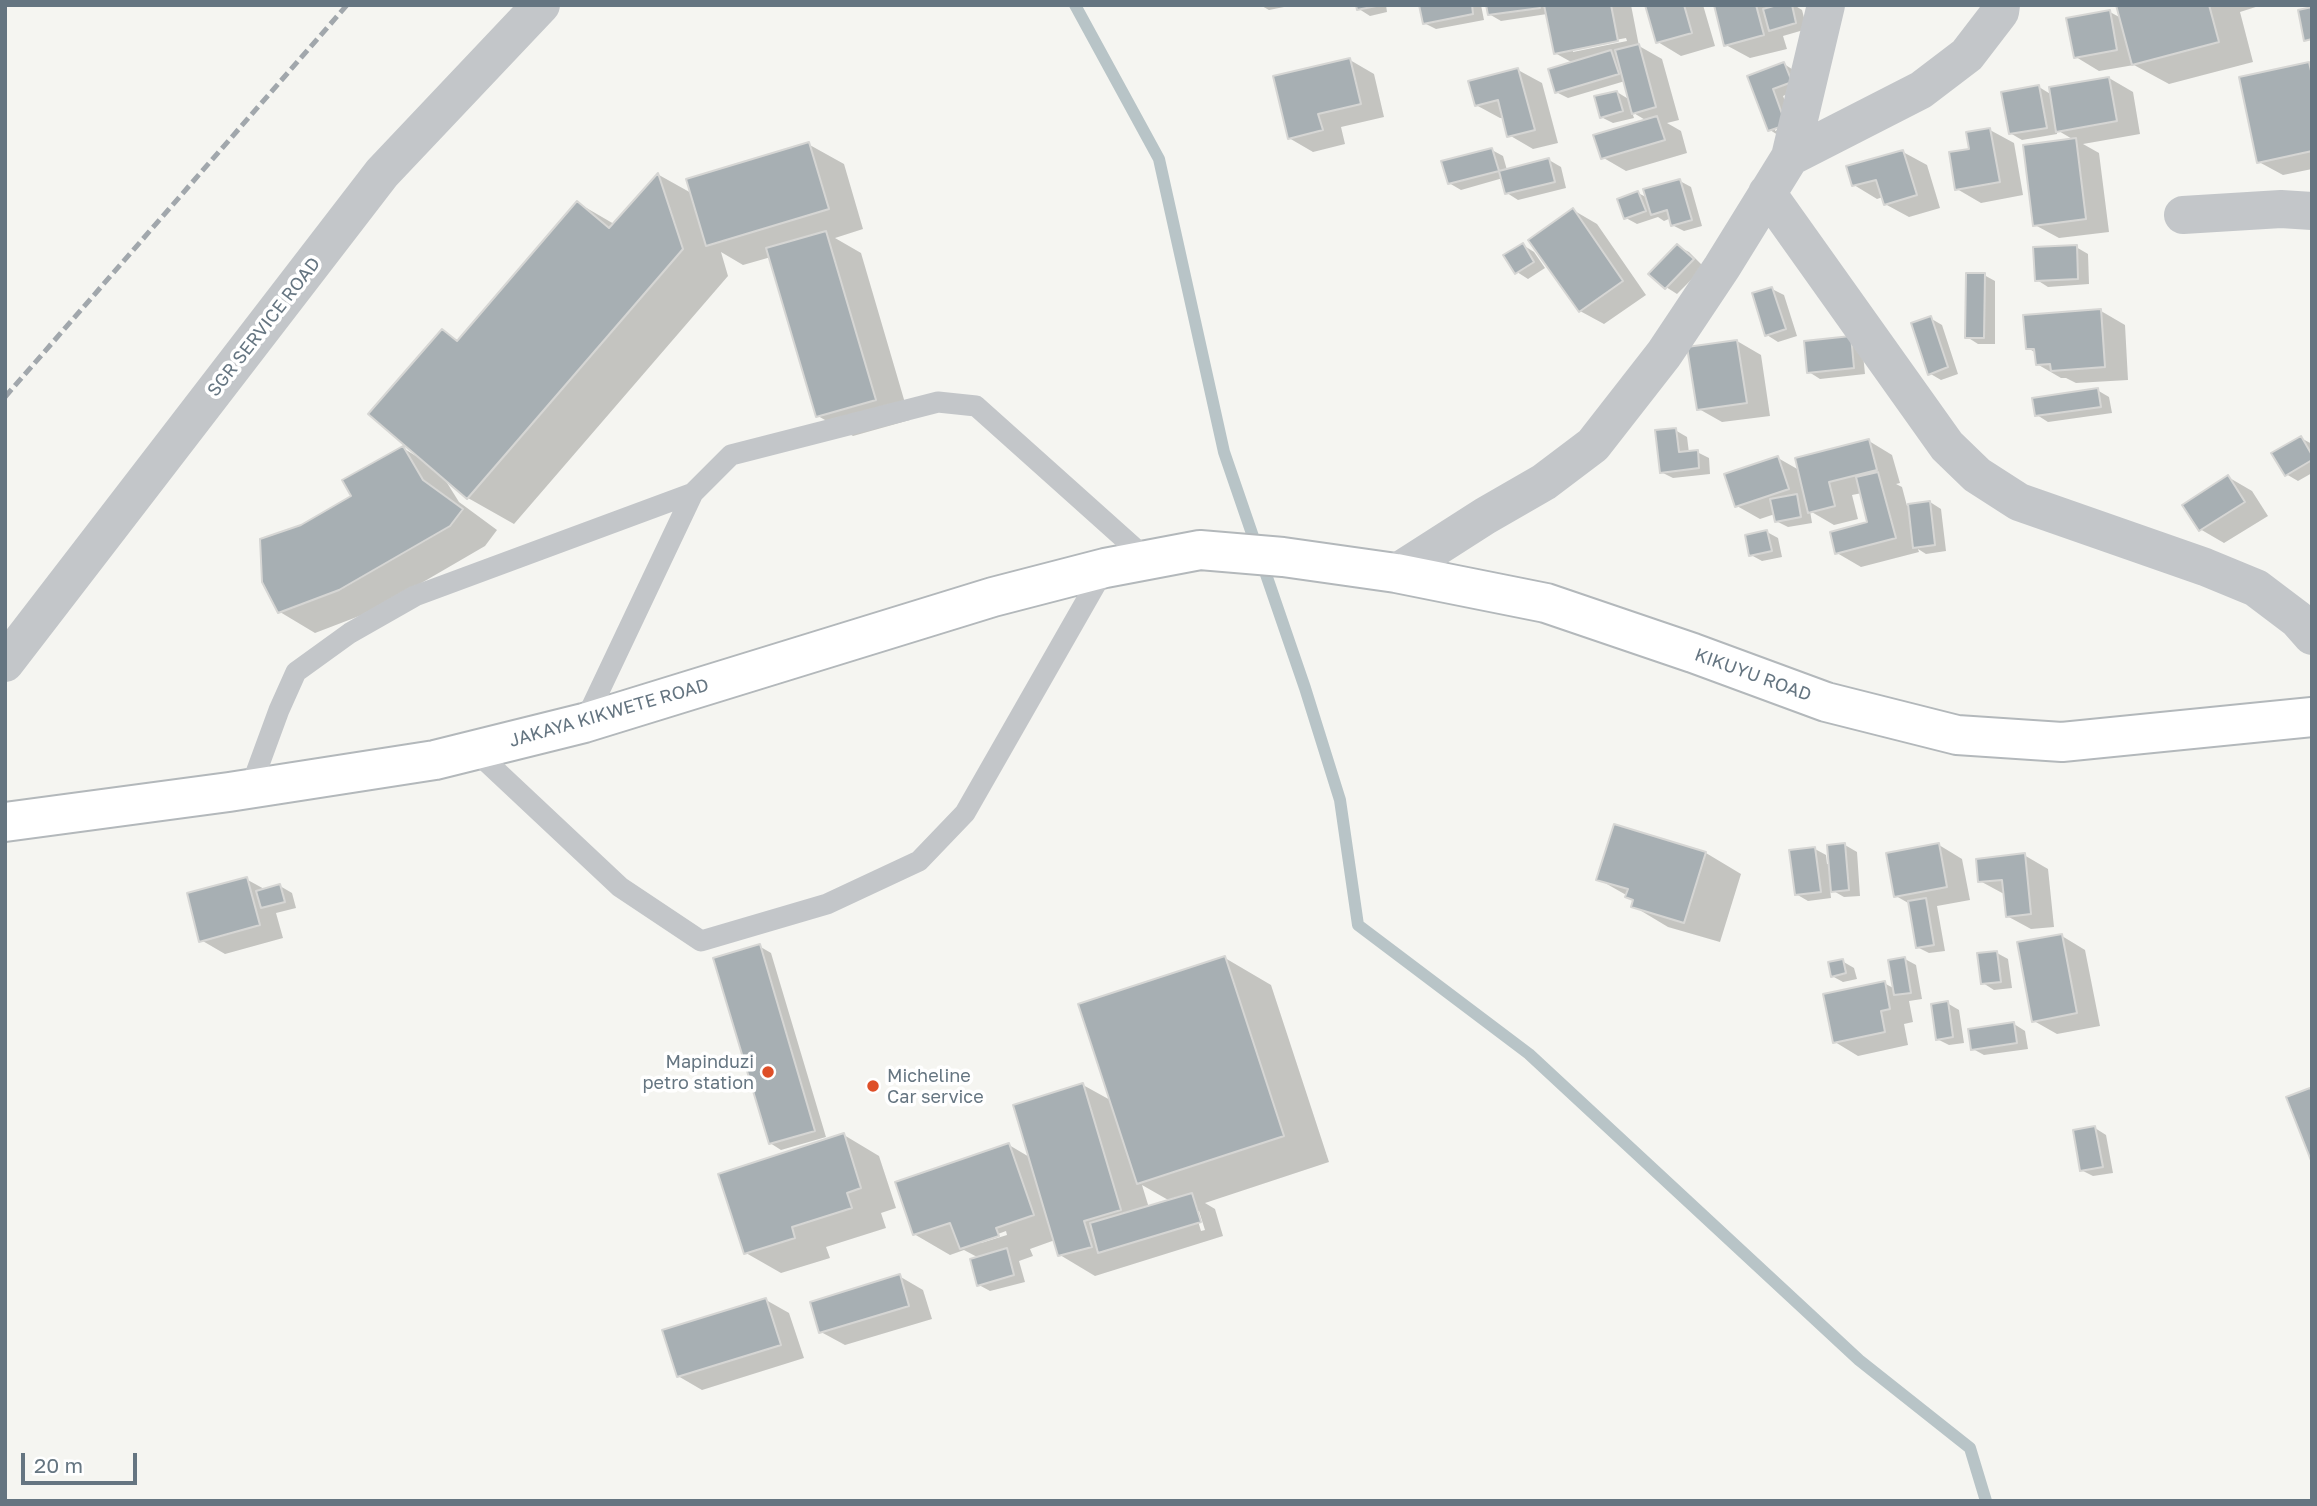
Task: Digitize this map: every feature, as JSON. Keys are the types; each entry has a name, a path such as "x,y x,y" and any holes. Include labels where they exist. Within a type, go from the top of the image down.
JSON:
{"main road":[{"name":"KIKUYU ROAD","path":"1200,550 1283,557 1396,573 1546,603 1826,702 1957,735 2062,742 2312,717"},
{"name":"JAKAYA KIKWETE ROAD","path":"5,822 250,789 435,760 584,723 993,597 1105,568 1200,550"}],"street":[{"name":"SGR SERVICE ROAD","path":"5,663 382,173 541,5"},
{"path":"1396,573 1544,482 1593,445 1664,354 1790,157 1826,5"},
{"path":"1790,157 1921,90 1968,55 2000,12 2001,5"},
{"path":"1766,193 1947,446 1976,475 2019,502 2205,567 2256,588 2297,619 2312,636"},
{"path":"2183,215 2281,209 2312,211"}],"lane":[{"path":"584,723 692,493 731,455 938,402 976,407 1148,560"},
{"path":"250,789 296,672 350,633 415,596 692,493"},
{"path":"474,750 620,887 701,941 713,938 827,904 919,861 965,813 1105,568"}],"building":[{"path":"1356,5 1376,5 1376,6 1357,10"},
{"path":"1419,5 1472,5 1473,14 1423,24"},
{"path":"1486,5 1539,5 1540,8 1488,15"},
{"path":"1544,5 1611,5 1618,41 1554,54"},
{"path":"1645,5 1684,5 1692,33 1656,43"},
{"path":"1714,5 1756,5 1764,35 1724,46"},
{"path":"1792,5 1796,23 1769,31 1763,9"},
{"path":"2116,5 2209,5 2219,42 2132,65"},
{"path":"2312,7 2312,39 2304,41 2298,10"},
{"path":"2110,10 2117,50 2074,58 2066,18"},
{"path":"1639,44 1656,107 1632,114 1615,50"},
{"path":"1611,50 1619,74 1555,93 1548,69"},
{"path":"1350,58 1361,104 1318,114 1323,130 1288,139 1273,76"},
{"path":"1784,62 1792,82 1773,89 1786,125 1768,131 1747,76"},
{"path":"2309,62 2312,75 2312,151 2257,163 2239,77"},
{"path":"1518,68 1535,130 1507,137 1498,100 1475,106 1468,81"},
{"path":"2109,77 2117,121 2056,132 2049,87"},
{"path":"2039,85 2047,128 2009,134 2001,92"},
{"path":"1617,91 1623,111 1600,118 1594,96"},
{"path":"1657,116 1665,140 1601,159 1593,135"},
{"path":"1990,128 2000,182 1955,190 1949,152 1969,149 1966,132"},
{"path":"2076,138 2086,219 2033,226 2023,145"},
{"path":"809,142 829,209 706,246 686,179"},
{"path":"1492,148 1499,171 1448,184 1441,161"},
{"path":"1903,150 1917,195 1884,205 1876,180 1852,186 1846,166"},
{"path":"1549,158 1555,182 1505,194 1499,171"},
{"path":"658,173 683,249 467,499 368,414 442,329 457,341 577,201 609,228"},
{"path":"1680,179 1692,220 1671,226 1667,210 1651,215 1643,189"},
{"path":"1638,191 1646,211 1624,219 1617,199"},
{"path":"1573,208 1623,281 1579,312 1528,240"},
{"path":"826,231 876,400 816,417 766,248"},
{"path":"1523,243 1534,262 1515,274 1503,255"},
{"path":"1677,244 1694,259 1665,289 1648,274"},
{"path":"2077,245 2078,279 2035,281 2033,247"},
{"path":"1966,273 1985,273 1984,338 1965,338"},
{"path":"1772,287 1786,329 1765,336 1752,293"},
{"path":"2101,309 2105,367 2051,371 2050,364 2036,365 2034,349 2026,349 2023,315"},
{"path":"1931,316 1948,367 1928,375 1911,323"},
{"path":"1851,336 1854,368 1807,373 1804,341"},
{"path":"1737,340 1747,403 1697,410 1687,347"},
{"path":"2098,388 2101,407 2035,416 2032,398"},
{"path":"1676,428 1679,452 1698,450 1699,468 1660,473 1655,430"},
{"path":"2301,436 2312,460 2285,476 2271,453"},
{"path":"1869,439 1877,470 1829,482 1835,506 1808,513 1795,458"},
{"path":"403,446 423,480 463,509 450,526 339,590 278,613 262,582 260,539 301,525 351,496 342,480"},
{"path":"1778,456 1789,489 1735,507 1724,474"},
{"path":"1878,472 1896,538 1835,554 1830,532 1867,522 1856,477"},
{"path":"2228,475 2245,502 2199,531 2182,505"},
{"path":"1797,494 1801,517 1775,522 1770,499"},
{"path":"1930,501 1935,545 1913,548 1908,504"},
{"path":"1767,530 1772,551 1749,556 1745,535"},
{"path":"1614,824 1706,852 1684,923 1631,907 1633,900 1625,897 1628,889 1596,880"},
{"path":"1845,843 1849,890 1831,892 1827,845"},
{"path":"1939,843 1947,887 1894,897 1886,853"},
{"path":"1815,847 1821,892 1795,895 1789,850"},
{"path":"2025,853 2031,914 2006,917 2002,880 1978,882 1976,859"},
{"path":"247,877 260,925 199,942 187,893"},
{"path":"280,884 285,902 261,908 256,891"},
{"path":"1926,898 1934,945 1916,948 1908,901"},
{"path":"2062,934 2077,1013 2032,1022 2017,942"},
{"path":"760,944 815,1131 769,1144 713,958"},
{"path":"1997,951 2001,982 1981,984 1977,953"},
{"path":"1225,956 1284,1136 1137,1184 1078,1004"},
{"path":"1905,957 1911,993 1894,995 1888,960"},
{"path":"1843,959 1846,973 1831,977 1828,962"},
{"path":"1885,981 1890,1009 1881,1011 1885,1032 1833,1043 1823,994"},
{"path":"1948,1001 1953,1037 1936,1040 1931,1004"},
{"path":"2014,1022 2017,1043 1971,1050 1968,1029"},
{"path":"1083,1083 1121,1210 1084,1221 1092,1247 1058,1256 1013,1105"},
{"path":"2310,1088 2312,1091 2312,1163 2286,1097"},
{"path":"2095,1126 2103,1167 2080,1171 2073,1130"},
{"path":"844,1133 861,1188 847,1193 852,1208 792,1227 795,1238 744,1254 718,1174"},
{"path":"1009,1143 1034,1215 996,1228 999,1236 960,1249 950,1223 913,1235 895,1182"},
{"path":"1192,1193 1201,1222 1098,1253 1090,1223"},
{"path":"1007,1248 1014,1275 977,1286 970,1259"},
{"path":"900,1274 909,1306 819,1333 810,1302"},
{"path":"766,1298 781,1345 677,1377 662,1330"}],"waterway":[{"path":"1075,5 1159,159 1224,452 1305,688 1340,800 1358,925 1529,1054 1859,1360 1970,1448 1986,1501"}],"railway":[{"path":"5,397 347,5"}],"place":[{"name":"Mapinduzi petro station","path":"768,1072"},
{"name":"Micheline Car service","path":"873,1086"}]}
